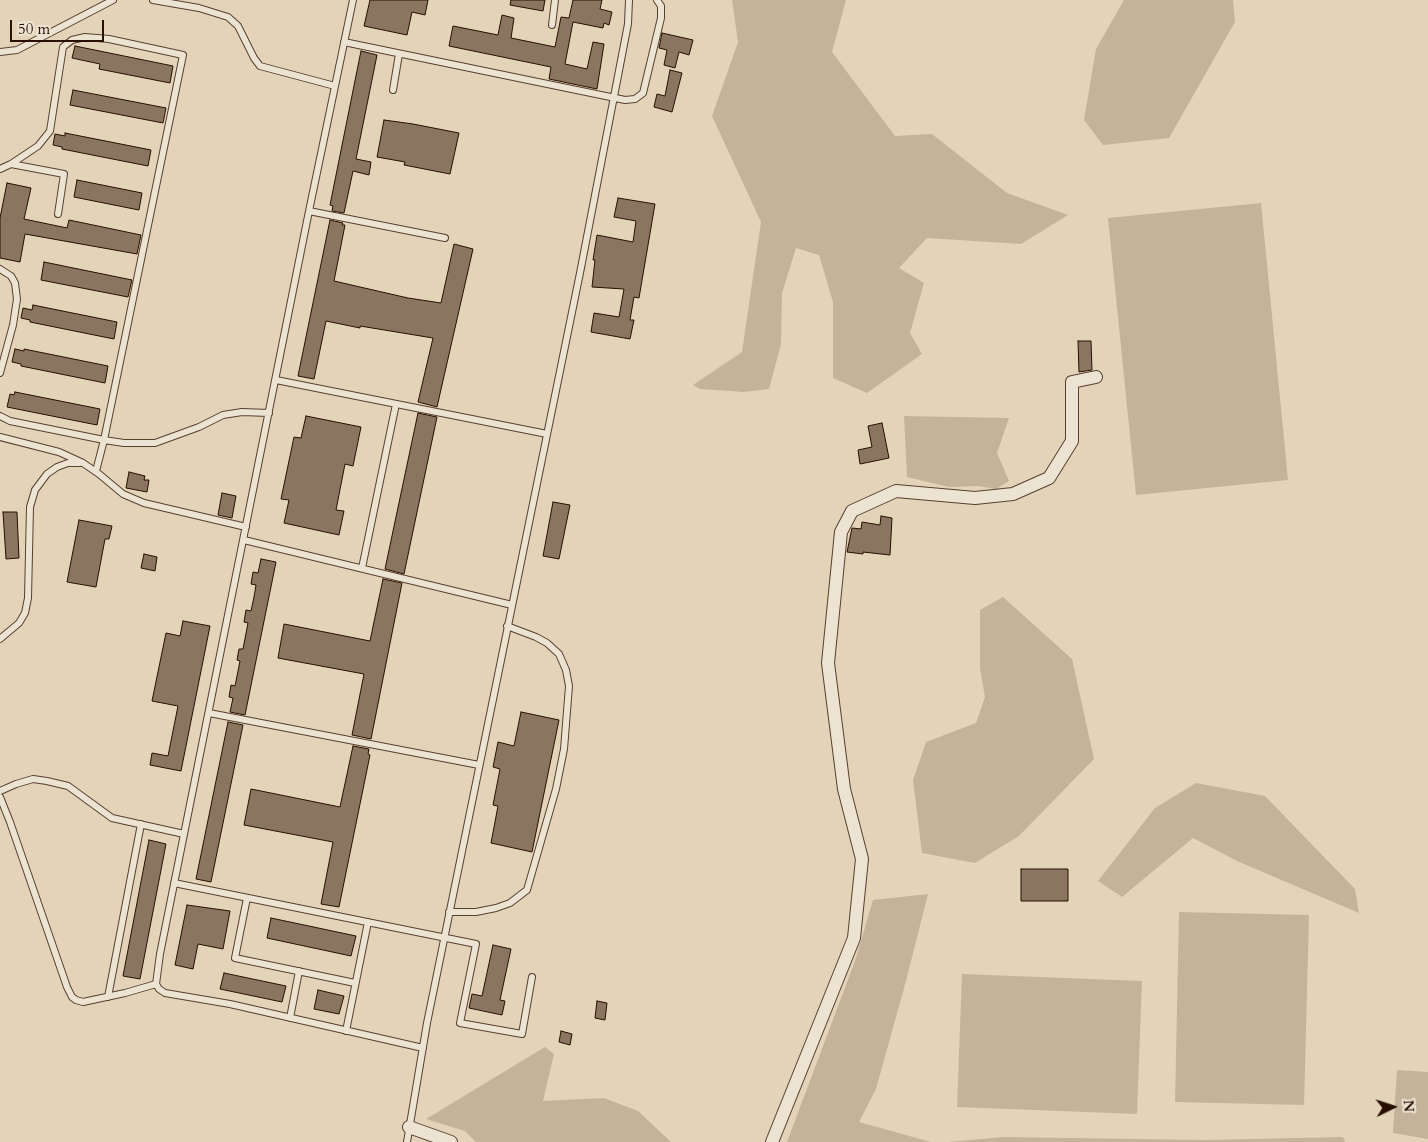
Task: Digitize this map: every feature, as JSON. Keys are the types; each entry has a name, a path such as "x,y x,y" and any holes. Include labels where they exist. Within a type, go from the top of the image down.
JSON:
{"street":[{"path":"772,1142 854,938 862,860 844,789 828,663 841,532 852,511 896,491 975,498 1013,494 1048,478 1072,441 1072,382 1096,377"},
{"path":"409,1127 451,1142"}],"lane":[{"path":"0,52 17,50 113,0"},
{"path":"153,0 200,8 228,17 238,26 260,66 336,86"},
{"path":"353,0 174,883 156,984 165,993 230,1004 422,1048"},
{"path":"552,25 555,0"},
{"path":"408,1142 422,1048 628,24 629,0"},
{"path":"344,42 625,100 635,98 643,93 661,18 661,6 657,0"},
{"path":"0,169 38,146 50,131 63,47 72,40 84,37 109,39 183,55 96,471"},
{"path":"393,90 399,54"},
{"path":"11,164 64,174 58,214"},
{"path":"309,211 444,238"},
{"path":"0,269 11,276 15,283 17,299 13,325 0,372"},
{"path":"276,380 547,434"},
{"path":"362,568 396,404"},
{"path":"0,416 10,421 104,440 124,443 155,443 199,427 223,415 242,412 269,413"},
{"path":"0,437 59,452 83,463 96,471 122,494 144,503 246,527"},
{"path":"0,639 18,624 25,613 28,598 30,506 35,490 47,474 57,467 68,463 83,463"},
{"path":"244,540 512,605"},
{"path":"449,912 476,912 496,908 510,903 527,890 556,789 564,749 569,686 566,670 559,654 547,643 508,626"},
{"path":"209,713 479,765"},
{"path":"0,791 33,779 48,781 68,786 112,818 184,834"},
{"path":"0,797 67,987 72,996 76,1000 83,1002 156,984"},
{"path":"108,997 141,824"},
{"path":"174,883 476,944 460,1023 522,1034 532,977"},
{"path":"247,898 235,958 356,983"},
{"path":"346,1031 368,922"},
{"path":"290,1018 299,971"}],"shaded area":[{"path":"732,0 846,0 832,52 895,136 932,134 1007,193 1068,215 1021,244 927,238 899,268 924,283 910,333 922,354 867,393 833,378 833,302 819,255 796,248 782,293 781,344 769,389 744,392 700,389 693,385 742,352 761,222 712,116 738,42"},
{"path":"1124,0 1233,0 1235,22 1169,138 1103,145 1084,120 1096,49"},
{"path":"1261,203 1288,480 1136,495 1108,218"},
{"path":"904,416 1009,418 997,453 1009,481 996,489 978,486 949,487 907,477"},
{"path":"1003,597 1072,659 1094,759 1019,836 975,863 922,853 913,780 926,742 976,723 985,697 980,669 980,610"},
{"path":"1196,783 1265,796 1355,889 1359,913 1237,861 1193,838 1122,897 1098,881 1155,808"},
{"path":"928,894 876,1089 859,1122 931,1142 787,1142 855,961 873,900"},
{"path":"1179,912 1309,915 1304,1105 1175,1102"},
{"path":"962,974 1142,981 1137,1114 957,1107"},
{"path":"545,1047 554,1054 543,1101 604,1098 638,1111 671,1142 476,1142 465,1131 426,1119"},
{"path":"1397,1070 1428,1072 1428,1139 1393,1133"},
{"path":"1004,1137 1205,1140 1343,1137 1345,1142 948,1142"}],"building":[{"path":"370,0 428,0 425,15 412,12 407,35 364,26"},
{"path":"511,0 545,0 543,11 510,5"},
{"path":"573,0 602,0 600,9 612,12 609,25 604,23 603,28 573,22 565,64 587,69 593,42 604,44 597,89 549,79 551,67 449,46 453,26 498,35 502,15 514,18 511,38 555,47 561,17 569,18"},
{"path":"662,33 693,40 689,55 679,52 675,68 664,65 667,50 659,48"},
{"path":"75,46 173,66 170,83 99,69 100,64 72,58"},
{"path":"361,51 377,55 356,159 371,162 369,175 353,171 344,213 332,211 333,206 330,205"},
{"path":"670,70 682,73 672,112 654,107 657,94 665,96"},
{"path":"73,90 166,108 163,123 70,105"},
{"path":"384,120 459,133 450,174 404,165 405,162 377,157"},
{"path":"65,133 151,150 148,166 62,149 62,147 53,145 55,134 65,136"},
{"path":"77,180 142,193 139,210 74,197"},
{"path":"7,183 31,188 24,219 67,228 69,220 141,235 137,254 25,234 20,262 0,258 0,218"},
{"path":"618,198 655,204 639,298 634,297 630,320 634,320 630,339 591,332 594,313 619,317 624,289 592,287 595,260 593,260 597,235 633,242 636,221 614,217"},
{"path":"330,220 345,225 334,281 408,298 441,303 454,244 473,249 437,407 418,402 433,338 360,326 360,328 326,321 314,379 298,376"},
{"path":"44,262 132,280 128,297 41,280"},
{"path":"33,305 117,322 114,339 30,322 30,320 21,318 23,308 32,310"},
{"path":"1078,341 1091,341 1092,370 1079,372"},
{"path":"15,349 24,351 24,349 108,366 105,383 21,366 21,364 12,362"},
{"path":"15,392 100,409 97,425 7,407 10,394 14,395"},
{"path":"418,413 437,417 404,574 385,569"},
{"path":"306,416 361,427 353,466 345,464 336,510 344,511 339,535 284,523 289,500 281,499 294,437 301,438"},
{"path":"882,423 889,458 860,464 858,450 872,447 868,426"},
{"path":"129,472 145,476 144,480 149,480 147,492 126,488"},
{"path":"222,493 236,496 232,518 218,515"},
{"path":"553,502 570,505 559,559 543,556"},
{"path":"3,512 17,512 19,558 6,559"},
{"path":"881,516 892,518 890,555 847,552 852,528 861,529 862,522 880,525"},
{"path":"79,520 112,526 109,539 105,539 96,587 67,582"},
{"path":"144,554 157,557 155,571 141,568"},
{"path":"261,559 276,562 245,715 230,712 233,698 229,697 231,685 235,686 240,661 237,660 239,649 243,649 248,623 244,622 246,610 251,611 254,597 256,585 251,584 253,572 258,573"},
{"path":"383,579 402,583 371,739 352,735 364,674 278,658 284,624 370,641"},
{"path":"183,621 210,626 181,771 150,765 152,753 168,756 178,706 152,701 166,633 180,636"},
{"path":"521,712 559,720 532,852 491,843 498,806 493,805 500,769 493,767 498,742 514,746"},
{"path":"228,722 243,725 211,882 196,879"},
{"path":"353,746 369,749 368,754 370,755 339,907 321,904 333,842 244,825 251,789 340,807"},
{"path":"149,840 166,844 140,979 123,976"},
{"path":"1021,869 1068,869 1068,901 1021,901"},
{"path":"187,905 230,911 223,949 198,944 193,969 175,965"},
{"path":"271,918 356,936 351,956 267,938"},
{"path":"493,945 511,949 500,1000 505,1001 502,1015 469,1008 472,994 482,996"},
{"path":"224,973 286,986 282,1002 220,989"},
{"path":"318,990 344,996 339,1014 314,1009"},
{"path":"597,1001 607,1003 605,1020 595,1018"},
{"path":"561,1031 572,1034 570,1045 559,1042"}]}
